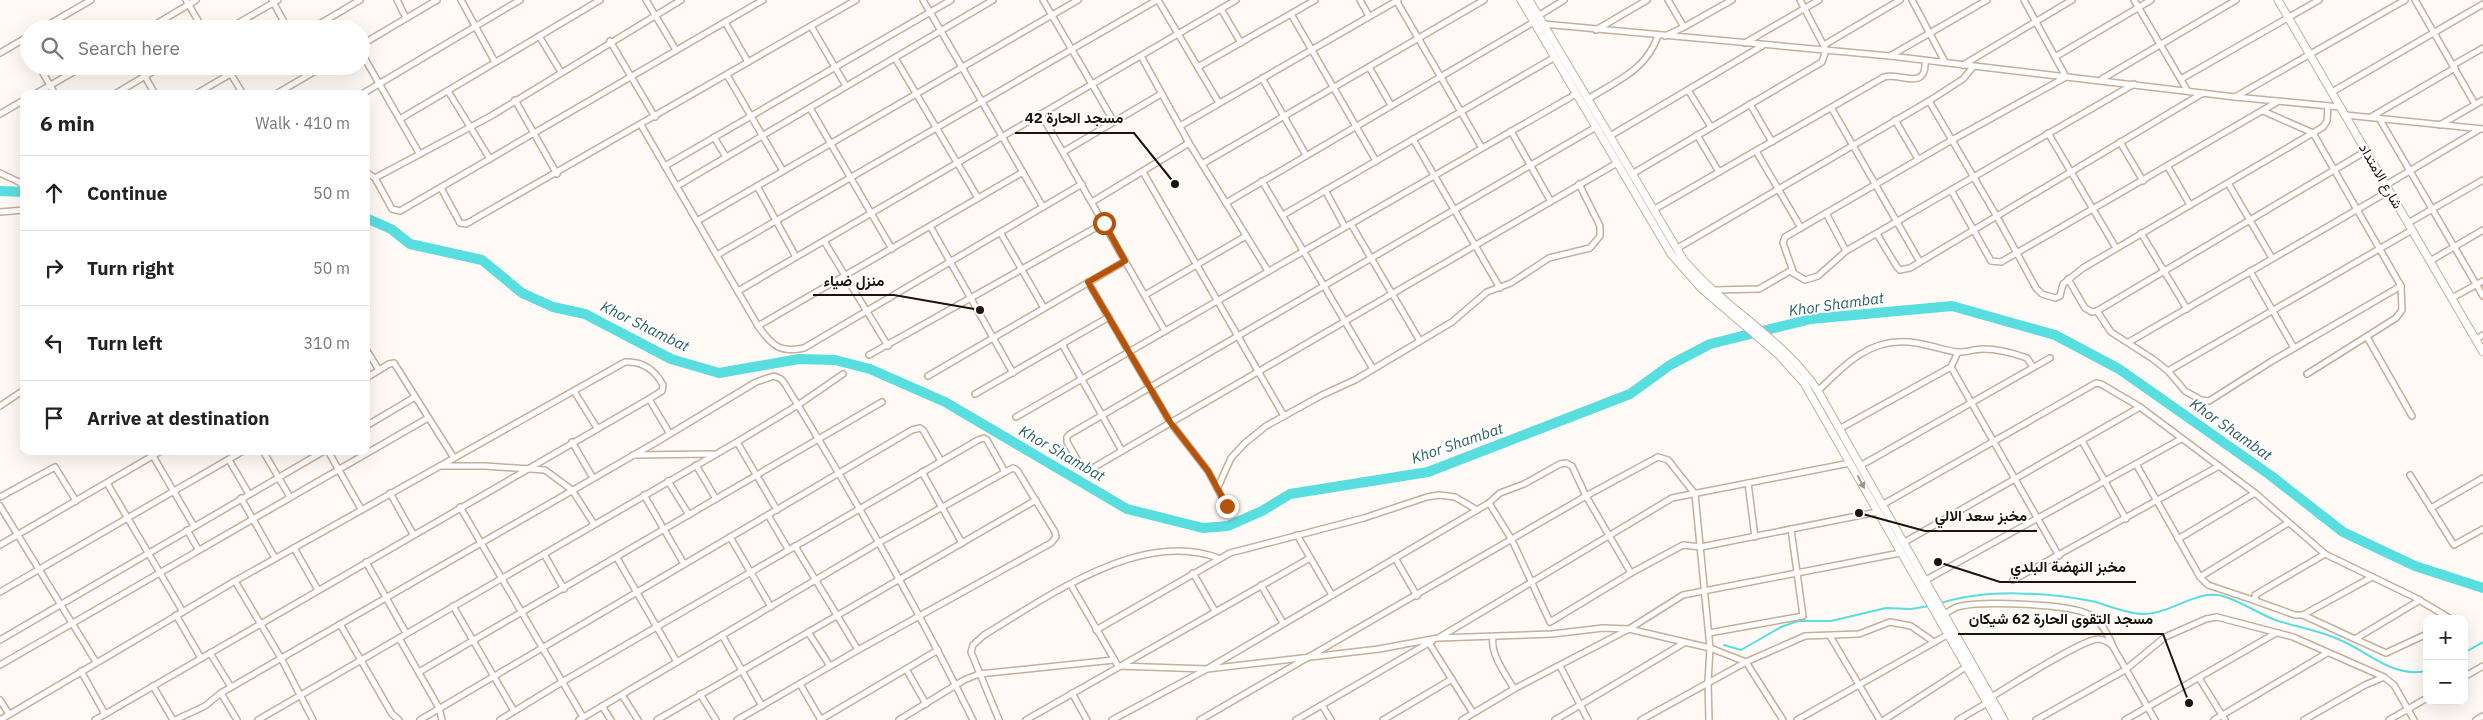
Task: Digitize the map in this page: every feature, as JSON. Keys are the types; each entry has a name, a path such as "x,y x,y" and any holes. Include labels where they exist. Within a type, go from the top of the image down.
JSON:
{"main road":[{"path":"1521,0 1536,19 1543,24 1676,249 1694,271 1745,322"},
{"path":"1529,0 1536,19 1555,57 1678,264 1701,288 1800,367 1818,391 1924,581 1931,608 1966,667 2004,720"},
{"name":"شارع الامتداد","path":"2278,0 2483,352"},
{"path":"1781,353 1812,395 1900,553 1930,599 1939,606 1989,700 1997,720"}],"street":[{"path":"57,20 91,0"},
{"path":"161,20 187,2 196,0"},
{"path":"326,20 360,0"},
{"path":"397,0 406,18"},
{"path":"370,40 436,0"},
{"path":"460,0 495,62"},
{"path":"368,90 520,0"},
{"path":"584,0 588,7"},
{"path":"400,118 600,0"},
{"path":"646,0 676,50"},
{"path":"375,178 515,100 610,41 681,0"},
{"path":"370,175 375,178 390,206 396,211 534,134 763,0"},
{"path":"923,0 1043,207"},
{"path":"665,166 951,0"},
{"path":"677,186 991,0"},
{"path":"1043,0 1114,122"},
{"path":"697,221 1078,0"},
{"path":"717,256 1157,0 1219,103"},
{"path":"1221,0 1223,8 1241,43"},
{"path":"738,291 1236,0"},
{"path":"1198,67 1315,0"},
{"path":"1360,0 1369,16"},
{"path":"1180,126 1397,0 1482,148"},
{"path":"1202,164 1484,0"},
{"path":"1226,204 1536,19 1564,0"},
{"path":"1596,30 1647,0"},
{"path":"1668,0 1684,27"},
{"path":"1665,37 1732,0"},
{"path":"1800,0 1825,47"},
{"path":"1744,44 1819,0"},
{"path":"1632,174 1818,64 1825,47 1900,0"},
{"path":"1912,0 1945,62"},
{"path":"1890,56 1987,0"},
{"path":"2024,0 2066,77"},
{"path":"1963,65 2072,0"},
{"path":"2134,0 2187,90"},
{"path":"2055,57 2151,0"},
{"path":"2102,80 2236,0"},
{"path":"2181,79 2319,0"},
{"path":"2235,97 2405,0"},
{"path":"2416,0 2475,104"},
{"path":"243,20 274,1 284,20"},
{"path":"440,188 463,224 557,174 853,1"},
{"path":"187,2 198,20"},
{"path":"2332,92 2483,4"},
{"path":"1291,14 1376,161"},
{"path":"725,22 748,62"},
{"path":"1543,24 1763,46 1825,47 1926,61 2235,97 2340,106"},
{"path":"811,26 846,86"},
{"path":"539,36 561,72"},
{"path":"1588,99 1640,66 1652,52 1658,36"},
{"path":"0,53 20,41"},
{"path":"610,41 630,78 655,117"},
{"path":"1610,136 1763,46"},
{"path":"2370,118 2483,48"},
{"path":"1141,56 1202,164 1268,271"},
{"path":"1283,215 1555,57"},
{"path":"895,58 978,198"},
{"path":"1653,210 1832,109 1884,77 1889,76 1908,80 1921,76 1925,71 1926,61"},
{"path":"1369,66 1391,105"},
{"path":"1676,249 1929,101 1963,79 1973,66"},
{"path":"370,68 419,153"},
{"path":"44,75 52,90"},
{"path":"42,90 68,75"},
{"path":"203,90 228,75"},
{"path":"231,75 240,90"},
{"path":"283,90 309,75"},
{"path":"727,75 783,171"},
{"path":"121,90 144,76 152,90"},
{"path":"2066,77 1918,159 1783,240 1784,248 1793,271 1801,279 1809,280 1818,276 1846,251 2134,84"},
{"path":"1262,78 1306,155"},
{"path":"448,90 490,159"},
{"path":"1688,90 1711,127"},
{"path":"1877,234 1900,270 1920,262 1996,215 2204,93"},
{"path":"1063,152 1161,94"},
{"path":"1016,417 1576,94"},
{"path":"515,100 557,174"},
{"path":"2440,125 2483,100"},
{"path":"1929,101 1996,215 2036,288 2045,296 2058,298 2063,284 2068,279 2116,248 2326,125 2328,106"},
{"path":"1951,190 1991,261 2001,262 2278,101"},
{"path":"0,114 20,102"},
{"path":"1750,104 1772,142"},
{"path":"810,108 892,249"},
{"path":"1832,109 1920,262"},
{"path":"2263,111 2313,133 2402,286 2402,310 2396,318 2307,374"},
{"path":"1041,114 1165,331"},
{"path":"2345,115 2482,129"},
{"path":"2379,118 2483,296"},
{"path":"1895,120 1918,159"},
{"path":"641,125 758,326 773,344 791,350 804,348 1082,184"},
{"path":"1596,127 1070,434 1066,437 1067,442 1081,466 1087,469 1122,451 1550,200 1617,163"},
{"path":"2129,342 2358,209 2410,171 2482,129"},
{"path":"1511,131 1550,200"},
{"path":"2048,133 2116,248"},
{"path":"1697,135 1719,172"},
{"path":"714,137 726,157"},
{"path":"1413,139 1500,288"},
{"path":"2120,142 2143,181"},
{"path":"1092,202 1190,143"},
{"path":"1756,151 1801,228"},
{"path":"2068,279 2085,308 2092,312 2096,311 2366,151"},
{"path":"2168,166 2190,204"},
{"path":"758,326 1023,172"},
{"path":"1143,172 1284,416"},
{"path":"0,173 20,183"},
{"path":"2168,371 2380,248 2432,210 2483,180"},
{"path":"1262,181 1373,369"},
{"path":"2228,183 2272,258"},
{"path":"1218,487 1228,464 1240,447 1253,436 1284,416 1373,369 1452,322 1487,292 1500,288 1549,258 1583,251 1596,242 1600,236 1600,226 1579,184"},
{"path":"757,186 796,257"},
{"path":"1325,190 1371,258 1420,341"},
{"path":"0,212 20,210"},
{"path":"1826,213 1846,251"},
{"path":"869,355 972,299 1104,223"},
{"path":"930,226 1013,373"},
{"path":"2430,261 2483,230"},
{"path":"1000,232 1044,308"},
{"path":"2142,233 2187,309"},
{"path":"1145,295 1246,236"},
{"path":"824,241 888,346"},
{"path":"928,376 1125,261"},
{"path":"1713,290 1759,289 1787,272 1793,271"},
{"path":"2250,271 2294,348"},
{"path":"2452,298 2483,281"},
{"path":"1088,282 1170,422 1202,462 1218,487 1227,506"},
{"path":"2096,311 2111,332 2129,342 2168,371 2190,395 2210,401 2294,348 2402,286"},
{"path":"975,394 1109,317"},
{"path":"2476,339 2483,335"},
{"path":"2367,337 2412,416"},
{"path":"1818,391 1847,362 1864,351 1886,343 1907,341 1958,352 1980,349 2002,351 2027,358 2033,367"},
{"path":"1062,344 1122,451"},
{"path":"1839,429 1951,367 1958,352"},
{"path":"370,355 379,370"},
{"path":"1860,466 2050,358"},
{"path":"0,720 275,558 616,366 634,362 652,369 663,385 662,391 649,399 572,442 530,469 413,534 95,720"},
{"path":"370,376 394,364 454,458"},
{"path":"1951,367 2058,556"},
{"path":"258,720 737,442 798,405 842,374"},
{"path":"153,686 174,720 205,706 231,687 281,658 766,378 774,376 781,379 839,474 938,650 973,720"},
{"path":"1882,505 2096,383 2108,387 2140,407 2255,493 2325,554 2420,600 2444,615"},
{"path":"574,391 597,428"},
{"path":"0,406 20,393"},
{"path":"370,424 415,397"},
{"path":"649,399 670,434"},
{"path":"419,672 522,614 882,402"},
{"path":"1903,543 2140,407"},
{"path":"370,451 428,418"},
{"path":"420,720 541,647 917,428 923,430 941,461"},
{"path":"500,720 750,572 984,438 1006,472"},
{"path":"1924,581 2182,439"},
{"path":"2082,441 2126,519"},
{"path":"572,442 593,478"},
{"path":"737,442 777,510"},
{"path":"633,455 682,456 715,454"},
{"path":"0,592 237,455"},
{"path":"265,455 290,496"},
{"path":"0,640 317,455"},
{"path":"330,455 361,509"},
{"path":"0,665 158,571 363,455"},
{"path":"0,545 153,456 194,526"},
{"path":"1201,720 1586,496 1658,457 1668,460 1695,494 1706,591 1710,648 1708,682 1709,720"},
{"path":"229,460 249,494"},
{"path":"1112,720 1123,717 1207,669 1489,503 1500,493 1524,484 1566,463 1572,466 1586,496 1631,572"},
{"path":"1296,720 1610,537 1672,498 1850,463"},
{"path":"2136,464 2200,577 2215,588 2303,616 2386,653 2423,636"},
{"path":"696,465 716,499"},
{"path":"440,466 485,466 545,470 572,490 594,524"},
{"path":"2013,580 2219,466"},
{"path":"0,497 55,467 76,500"},
{"path":"460,507 562,682 581,719 878,543 1006,472 1014,468 1017,470 1055,532 1056,538 1051,543 858,650 738,720"},
{"path":"922,472 962,543"},
{"path":"2410,475 2454,544 2483,529"},
{"path":"2431,508 2483,478"},
{"path":"668,481 689,515"},
{"path":"107,483 182,612"},
{"path":"1748,483 1755,538"},
{"path":"390,493 413,534"},
{"path":"2178,539 2255,493"},
{"path":"644,495 684,564"},
{"path":"1096,630 1218,558 1230,553 1439,495 1455,497 1477,510"},
{"path":"241,498 275,558"},
{"path":"657,720 1036,500"},
{"path":"1489,503 1512,540 1532,581 1550,622 1552,634"},
{"path":"0,506 19,534 96,662"},
{"path":"1550,622 1631,572 1684,545 1701,547 1755,538 1877,512"},
{"path":"768,515 788,550"},
{"path":"2200,577 2288,523"},
{"path":"1709,633 1803,616 1791,529"},
{"path":"187,530 198,550"},
{"path":"1297,535 1332,595"},
{"path":"730,537 771,607"},
{"path":"795,546 858,650"},
{"path":"294,548 318,590"},
{"path":"998,720 971,652 977,640 1071,585 1115,565 1151,552 1181,550 1204,553 1218,558"},
{"path":"1462,720 1514,689 1629,629 1683,595 1900,553"},
{"path":"544,554 564,589"},
{"path":"2256,601 2256,595 2325,554"},
{"path":"617,558 677,662"},
{"path":"1026,720 1310,558"},
{"path":"1395,558 1417,596"},
{"path":"366,562 406,633"},
{"path":"1193,574 1215,611"},
{"path":"2303,616 2372,577"},
{"path":"235,581 302,695 313,720"},
{"path":"1071,585 1118,666"},
{"path":"1261,585 1283,623"},
{"path":"2355,639 2420,600"},
{"path":"1944,615 1959,606 1977,604 2071,609 2089,614 2099,623 2155,720"},
{"path":"453,606 472,642 514,711"},
{"path":"176,615 201,658"},
{"path":"2036,720 2125,670 2165,637 2206,619 2224,618 2293,637 2327,654 2384,677 2394,685 2414,720"},
{"path":"1640,720 1746,662 1805,636 1858,634 1881,624 1897,622 1911,626 1934,642"},
{"path":"340,624 392,714 399,720"},
{"path":"1118,666 1207,669 1309,658 1438,638 1552,634 1603,628 1629,629 1710,648 1746,662 1783,720"},
{"path":"808,632 830,666"},
{"path":"2125,720 2276,633"},
{"path":"1797,720 1946,634"},
{"path":"722,636 762,706"},
{"path":"1830,636 1882,720 1966,667"},
{"path":"1493,637 1492,644 1495,655 1514,689"},
{"path":"399,638 438,708 442,720"},
{"path":"1958,720 2090,642 2105,640 2112,645"},
{"path":"1430,643 1473,714"},
{"path":"1555,720 1684,643"},
{"path":"800,684 820,720 938,650"},
{"path":"210,653 231,687"},
{"path":"2214,720 2223,718 2327,654"},
{"path":"899,720 970,677 980,674 1114,660"},
{"path":"1560,666 1588,720"},
{"path":"2468,675 2483,666"},
{"path":"906,669 926,704"},
{"path":"81,671 105,714"},
{"path":"2304,720 2365,685 2384,677"},
{"path":"2199,678 2223,718"},
{"path":"1383,720 1452,679"},
{"path":"222,693 237,720"},
{"path":"1072,693 1086,720"},
{"path":"700,694 716,720"},
{"path":"622,695 638,720"},
{"path":"0,700 9,714"},
{"path":"2389,720 2423,700"},
{"path":"1322,705 1331,720"},
{"path":"602,706 611,720"},
{"path":"2476,720 2483,716"}],"waterway":[{"name":"Khor Shambat","path":"0,191 20,192"},
{"name":"Khor Shambat","path":"370,220 391,229 410,244 482,260 522,293 553,307 585,314 671,359 719,373 799,359 835,360 870,369 945,402 1127,509 1203,528 1228,526 1262,511 1290,494 1428,472 1630,394 1670,365 1710,344 1811,319 1952,306 2055,335 2119,369 2270,475 2343,532 2415,566 2483,588"},
{"path":"1941,603 1996,594 2036,594 2091,601 2124,611 2143,614 2165,610 2205,595 2215,595 2232,599 2275,620 2332,637 2351,645 2381,663 2403,671 2423,671"},
{"path":"1724,645 1741,650 1781,627 1798,621 1831,621 1886,608 1911,609 1929,606"},
{"path":"2468,651 2483,642"}],"place":[{"name":"مسجد الحارة 42","path":"1175,184"},
{"name":"منزل ضياء","path":"980,310"},
{"name":"مخبز سعد الالي","path":"1859,513"},
{"name":"مخبز النهضة البلدي","path":"1938,562"},
{"name":"مسجد التقوى الحارة 62 شيكان","path":"2189,703"}],"route":[{"path":"1104,223 1125,261 1088,282 1170,422 1208,471 1227,506"}]}
